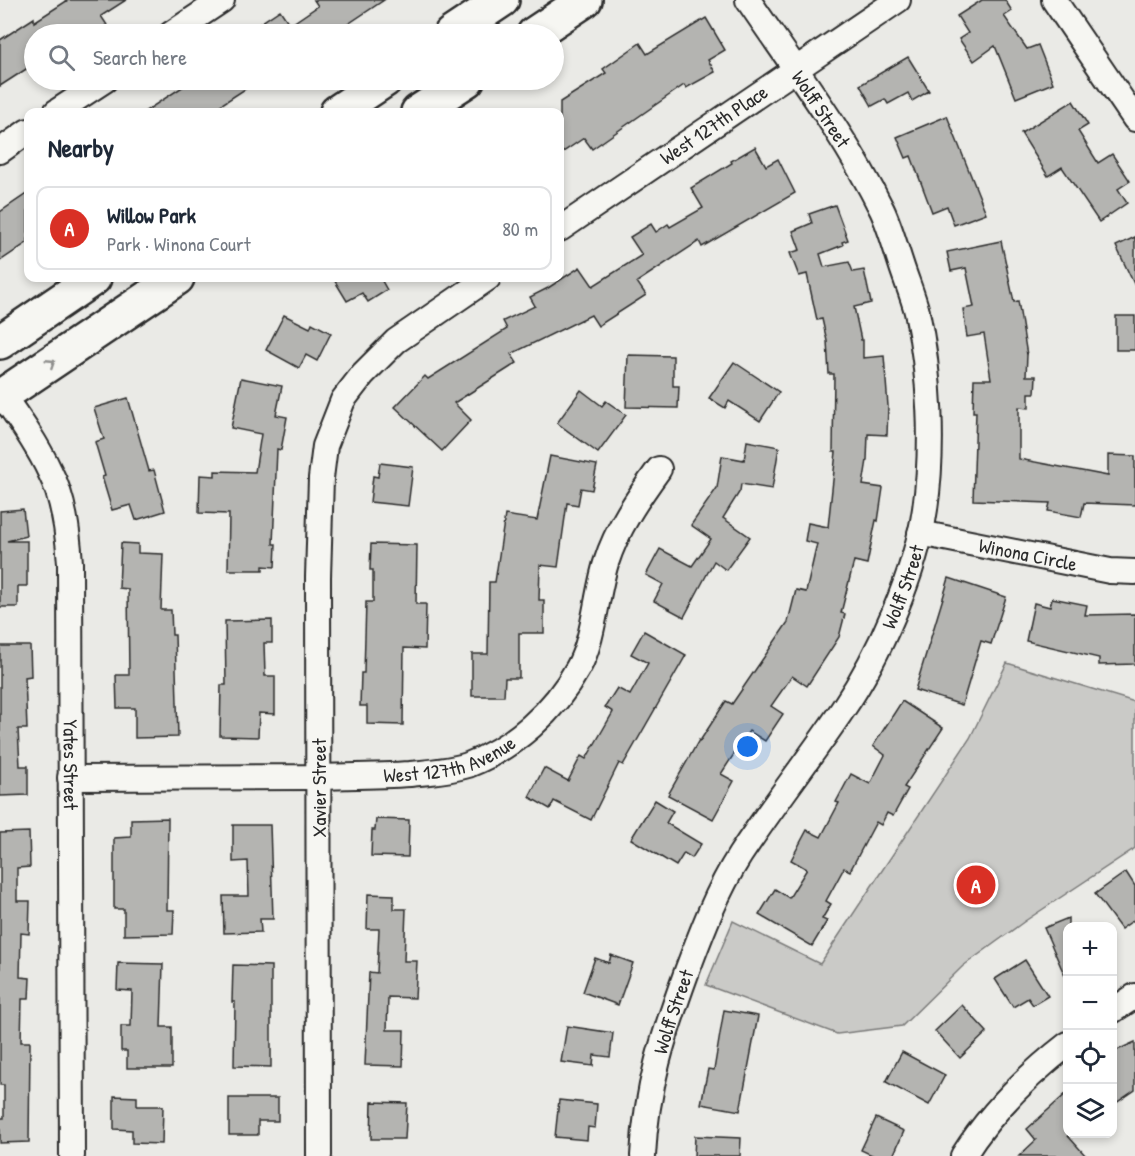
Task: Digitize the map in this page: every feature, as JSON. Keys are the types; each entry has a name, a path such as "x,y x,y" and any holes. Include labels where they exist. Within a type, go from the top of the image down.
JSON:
{"main road":[{"path":"467,24 502,0"},
{"path":"549,24 585,0"},
{"path":"343,108 370,90"},
{"path":"424,108 452,90"},
{"path":"0,342 88,282"},
{"path":"1,395 171,282"}],"street":[{"path":"186,24 222,0"},
{"name":"Wolff Street","path":"643,1156 644,1131 656,1060 705,922 739,857 845,706 864,675 887,631 915,553 925,510 929,436 926,370 916,310 883,213 858,166 748,0"},
{"name":"West 127th Place","path":"564,226 898,0"},
{"path":"1054,0 1135,119"},
{"path":"62,108 90,90"},
{"path":"0,151 24,134"},
{"name":"Xavier Street","path":"319,1156 318,577 321,478 325,446 343,400 363,374 396,341 482,282"},
{"name":"Yates Street","path":"1,395 20,420 51,473 63,509 68,538 70,564 72,1156"},
{"name":"West 127th Avenue","path":"70,778 364,777 444,771 492,754 530,729 551,707 579,668 613,545 633,505 659,469"},
{"name":"Winona Circle","path":"920,533 1110,571 1135,572"},
{"path":"1117,1008 1135,996"},
{"path":"963,1156 1008,1099 1045,1062 1063,1048"}],"shaded area":[{"path":"1007,663 1135,702 1135,848 1025,921 963,966 902,1026 837,1034 706,985 733,921 820,964 970,738"}],"building":[{"path":"68,0 126,0 101,16 106,24 25,24 34,18 34,22"},
{"path":"314,0 384,0 348,24 291,24 318,6"},
{"path":"982,0 1005,0 1012,11 1004,16 1027,49 1038,45 1053,83 1016,98 995,46 974,61 959,39 968,33 957,16"},
{"path":"280,10 289,24 259,24"},
{"path":"706,18 725,50 708,60 715,72 686,88 684,85 592,149 584,138 564,151 564,108 560,108 560,102 606,73 603,69 640,43 647,54"},
{"path":"24,24 24,70 0,86 0,40"},
{"path":"908,57 929,91 912,101 908,93 888,104 885,99 872,106 860,85"},
{"path":"178,90 244,90 216,108 150,108"},
{"path":"1073,101 1088,125 1078,131 1098,163 1112,154 1130,181 1118,189 1127,203 1099,222 1062,167 1048,176 1021,133"},
{"path":"947,116 986,213 954,225 947,206 932,212 911,156 906,158 897,137"},
{"path":"755,147 766,166 778,159 795,193 702,247 699,241 637,282 646,295 598,326 591,315 511,354 517,363 454,403 471,420 442,451 395,407 425,376 428,379 507,329 503,321 535,306 530,297 557,282 564,282 564,278 580,267 593,286 642,255 630,237 651,224 656,232 668,224 670,227 703,208 691,188 732,163 731,161"},
{"path":"24,196 24,245 0,261 0,212"},
{"path":"835,205 848,240 842,242 843,245 820,254 824,267 849,262 853,272 864,270 871,303 854,307 861,340 863,340 863,358 884,356 888,406 887,435 868,434 863,485 883,488 878,521 876,520 867,564 854,561 841,613 845,614 839,637 807,686 792,676 771,706 783,714 765,741 749,731 721,774 734,781 713,819 668,795 699,740 726,701 732,704 788,622 796,590 806,592 817,544 805,541 808,523 828,527 836,452 833,452 834,374 829,374 827,341 822,319 817,320 807,274 799,276 790,253 800,250 793,231 812,223 809,214"},
{"path":"1135,237 1135,286 1116,246"},
{"path":"1001,241 1014,302 1018,301 1027,355 1026,376 1036,376 1035,393 1029,393 1029,408 1019,407 1019,459 1108,476 1108,455 1135,456 1135,505 1084,503 1081,517 1048,511 1050,503 973,500 976,412 973,412 974,379 991,379 984,334 967,337 963,309 974,307 966,268 951,271 947,252"},
{"path":"335,282 383,282 387,290 368,302 362,293 347,301"},
{"path":"284,315 310,328 312,323 331,333 317,361 306,355 299,368 266,350"},
{"path":"1116,316 1135,316 1135,350 1116,350"},
{"path":"628,355 673,356 673,386 679,386 678,408 626,407"},
{"path":"734,362 779,392 760,421 729,401 725,408 709,398"},
{"path":"241,378 282,386 276,415 287,417 281,450 277,449 273,544 276,544 275,567 263,566 263,570 228,570 229,514 199,513 200,475 215,476 215,471 255,472 261,434 231,428"},
{"path":"581,390 602,406 606,401 626,415 598,453 557,423"},
{"path":"128,398 149,471 154,470 165,511 136,520 131,505 112,510 95,442 104,439 94,408"},
{"path":"747,441 779,447 772,489 741,484 740,491 723,518 750,537 726,570 714,561 684,617 654,601 663,584 646,575 660,549 692,566 711,539 691,525 717,488 722,456 744,460"},
{"path":"550,456 597,465 592,490 581,488 578,505 567,503 558,567 540,565 539,600 544,600 544,633 519,633 519,678 505,678 504,696 472,696 472,654 488,654 489,582 495,582 505,515 537,520"},
{"path":"380,463 413,467 408,506 370,502 373,476 378,477"},
{"path":"23,509 26,536 7,541 27,541 27,586 18,586 18,607 0,607 0,511"},
{"path":"121,543 138,544 138,553 163,554 161,610 171,610 172,635 175,635 178,737 135,738 135,708 117,708 116,675 129,675 128,589 119,588"},
{"path":"371,544 417,545 416,604 426,604 425,649 404,648 403,725 367,724 367,706 360,706 361,673 364,673 366,602 373,602 373,570 370,570"},
{"path":"949,578 1006,597 991,644 981,641 962,705 915,690"},
{"path":"1052,598 1087,605 1085,615 1135,614 1135,664 1099,665 1099,658 1026,641 1034,603 1050,607"},
{"path":"272,620 272,643 264,643 265,676 275,676 275,714 259,713 258,737 220,736 221,685 226,685 225,621"},
{"path":"644,631 686,655 623,765 619,763 591,820 554,801 550,809 529,797 544,768 568,781 581,756 586,759 613,712 605,707 617,688 630,695 648,663 631,654"},
{"path":"0,646 30,646 31,676 25,677 27,729 18,729 20,766 28,766 28,795 0,796"},
{"path":"902,701 943,728 904,787 908,789 893,816 887,813 881,825 876,822 850,871 844,868 826,901 831,904 822,919 827,921 812,946 759,915 775,889 789,898 807,869 791,860 807,830 821,837 851,774 870,784 885,755 873,746"},
{"path":"655,800 673,811 666,823 701,844 692,858 684,853 676,866 631,839"},
{"path":"168,818 167,910 174,910 173,934 124,935 124,909 114,909 114,838 131,837 131,819"},
{"path":"376,819 409,820 408,857 371,856 372,830 375,830"},
{"path":"233,825 270,825 273,919 260,919 261,932 224,933 223,896 249,896 248,861 233,862"},
{"path":"29,832 30,867 17,868 17,901 30,901 29,934 21,933 20,977 30,978 29,999 22,999 21,1042 30,1042 29,1142 0,1143 0,1118 4,1118 4,1085 0,1085 0,833"},
{"path":"1126,872 1135,886 1135,919 1121,929 1095,894"},
{"path":"368,894 394,895 394,909 406,909 404,961 417,961 415,998 388,997 387,1030 404,1030 403,1066 365,1065 369,972 377,973 379,929 367,929"},
{"path":"1068,918 1068,922 1063,922 1063,972 1044,928"},
{"path":"611,955 633,963 618,1005 583,992 595,958 609,963"},
{"path":"1025,960 1048,996 1033,1005 1028,998 1013,1007 995,979"},
{"path":"118,963 163,964 161,1027 172,1027 172,1068 127,1068 127,1051 121,1051 121,1026 131,1026 132,991 117,990"},
{"path":"233,965 271,966 271,1067 234,1066"},
{"path":"962,1005 987,1032 960,1058 935,1031"},
{"path":"724,1010 758,1016 740,1111 701,1104 708,1069 714,1070"},
{"path":"567,1026 613,1033 610,1057 594,1055 593,1066 561,1062"},
{"path":"1135,1042 1135,1090 1117,1102 1117,1084 1117,1050"},
{"path":"902,1052 945,1075 929,1105 886,1082"},
{"path":"114,1096 137,1097 137,1106 163,1106 162,1144 132,1143 132,1130 114,1129"},
{"path":"1063,1097 1063,1138 1070,1138 1086,1156 1019,1156 1036,1140 1027,1129"},
{"path":"229,1098 278,1098 278,1121 258,1121 258,1135 229,1135"},
{"path":"559,1100 597,1104 595,1128 588,1127 587,1140 555,1137"},
{"path":"372,1102 407,1103 405,1139 371,1139"},
{"path":"876,1118 904,1131 893,1156 874,1156 861,1150"},
{"path":"695,1136 741,1138 740,1156 694,1156"}],"place":[{"name":"Willow Park","path":"976,885"}]}
